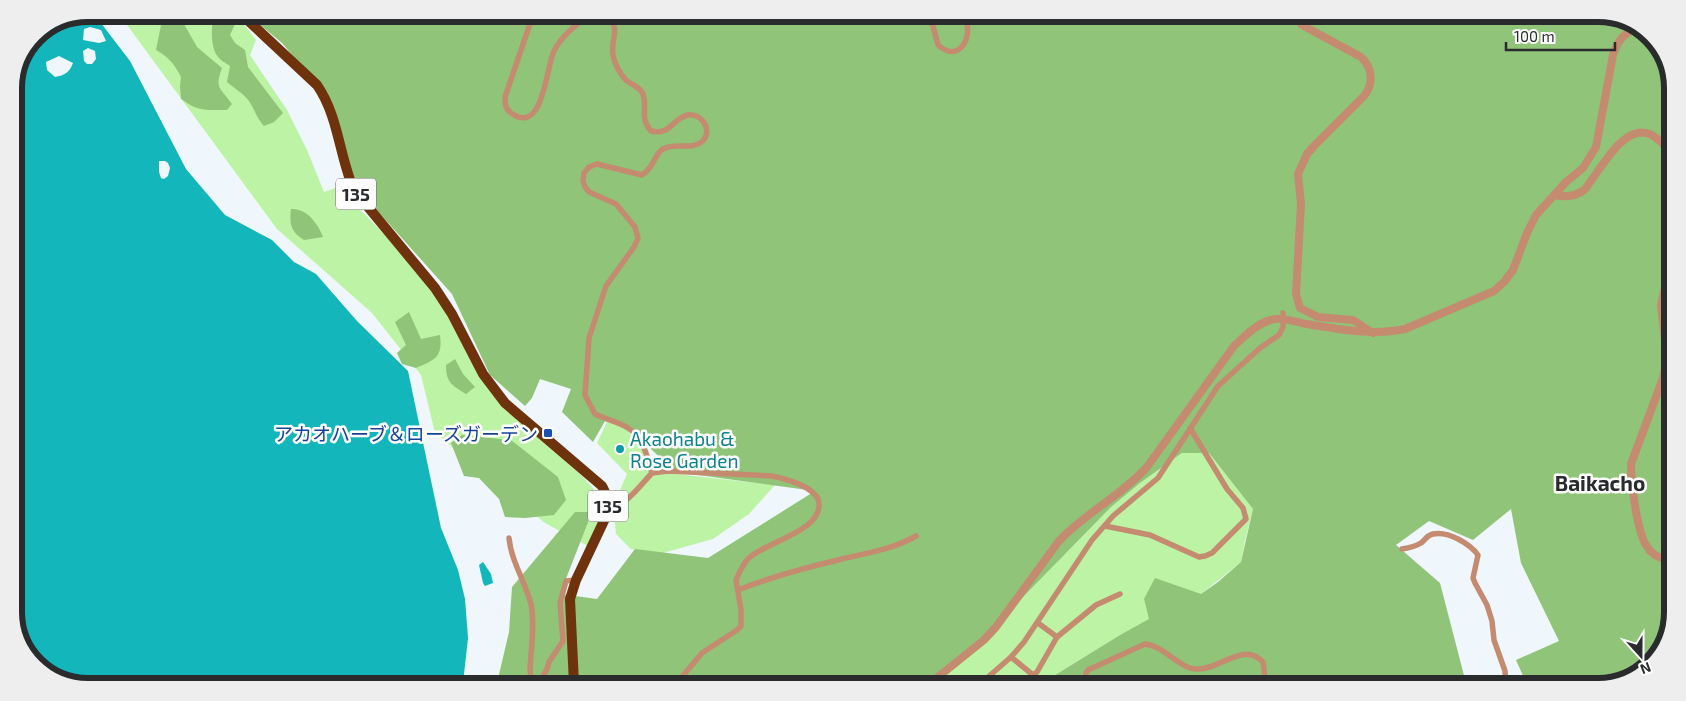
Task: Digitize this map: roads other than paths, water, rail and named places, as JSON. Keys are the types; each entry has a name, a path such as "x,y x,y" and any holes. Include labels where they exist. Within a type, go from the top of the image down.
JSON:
{"highway":[{"name":"135","path":"250,22 317,85 326,97 348,178 354,190 435,288 452,314 483,374 505,403 602,486 608,498 609,510 576,580 570,599 574,678"}],"street":[{"path":"531,22 505,96 507,108 517,117 527,116 536,110 545,88 554,49 581,22"},
{"path":"612,22 615,29 613,57 624,78 641,90 644,95 644,117 651,131 657,133 668,130 688,115 698,116 704,121 706,126 704,140 698,145 665,148 660,151 649,171 642,175 597,164 590,167 584,174 583,180 589,192 616,204 622,210 636,227 638,238 634,248 606,286 589,338 585,395 595,414 628,427 642,443 652,473"},
{"path":"931,22 938,45 946,51 952,52 961,47 967,38 966,22"},
{"path":"1299,22 1361,57 1367,62 1372,82 1364,97 1307,154 1298,174 1301,204 1296,294 1300,308 1318,317 1353,320 1373,333"},
{"path":"936,678 990,633 1068,530 1133,482 1147,467 1234,346 1248,332 1261,324 1276,319 1359,332 1373,333 1405,329 1494,291 1504,282 1513,270 1536,215 1583,168 1596,147 1613,55 1618,42 1630,31"},
{"path":"1554,195 1565,197 1584,190 1614,148 1624,138 1644,133 1655,136 1663,143"},
{"path":"1663,294 1661,305 1663,327"},
{"path":"987,678 1011,656 1038,623 1092,540 1112,516 1158,478 1218,386 1260,348 1279,335 1284,327 1283,313"},
{"path":"1664,375 1631,464 1631,478 1643,540 1648,550 1664,559"},
{"path":"1105,526 1150,536 1199,557 1212,553 1246,519 1242,508 1227,489 1190,428"},
{"path":"609,510 620,506 627,500 652,473 668,471 772,476 805,487 814,492 818,498 818,514 812,520 748,559 736,580 741,626 702,653 681,678"},
{"path":"1402,549 1420,544 1427,536 1435,533 1460,540 1475,551 1478,555 1474,583 1486,604 1492,621 1494,640 1505,671 1505,678"},
{"path":"738,590 772,576 895,546 916,536"},
{"path":"509,538 526,585 531,606 531,678"},
{"path":"543,678 549,662 563,640 560,603 566,581 576,580"},
{"path":"1011,656 1032,675 1037,672 1057,637 1096,605 1120,594"},
{"path":"1038,623 1057,637"},
{"path":"1085,678 1086,673 1094,666 1145,644 1154,645 1185,665 1195,669 1214,666 1240,654 1252,654 1263,662 1265,678"}],"water":[{"path":"100,22 130,61 186,169 225,215 272,240 294,262 316,274 357,321 408,371 441,528 458,570 465,599 468,638 464,678 88,678 75,677 55,670 31,646 26,634 23,617 23,84 29,59 36,48 55,31 80,23","holes":["90,27 101,30 106,41 99,43 83,40 84,29","88,48 95,51 96,59 92,64 87,64 84,61 83,51","59,56 73,63 66,73 55,77 47,70 46,62","159,161 165,161 170,168 168,176 164,179 161,178 159,172"]},
{"path":"483,562 491,574 493,583 485,586 479,565"}],"place":[{"name":"アカオハーブ＆ローズガーデン","path":"548,433"},
{"name":"Akaohabu & Rose Garden","path":"620,449"}],"district":[{"name":"Baikacho","path":"1600,482"}]}
